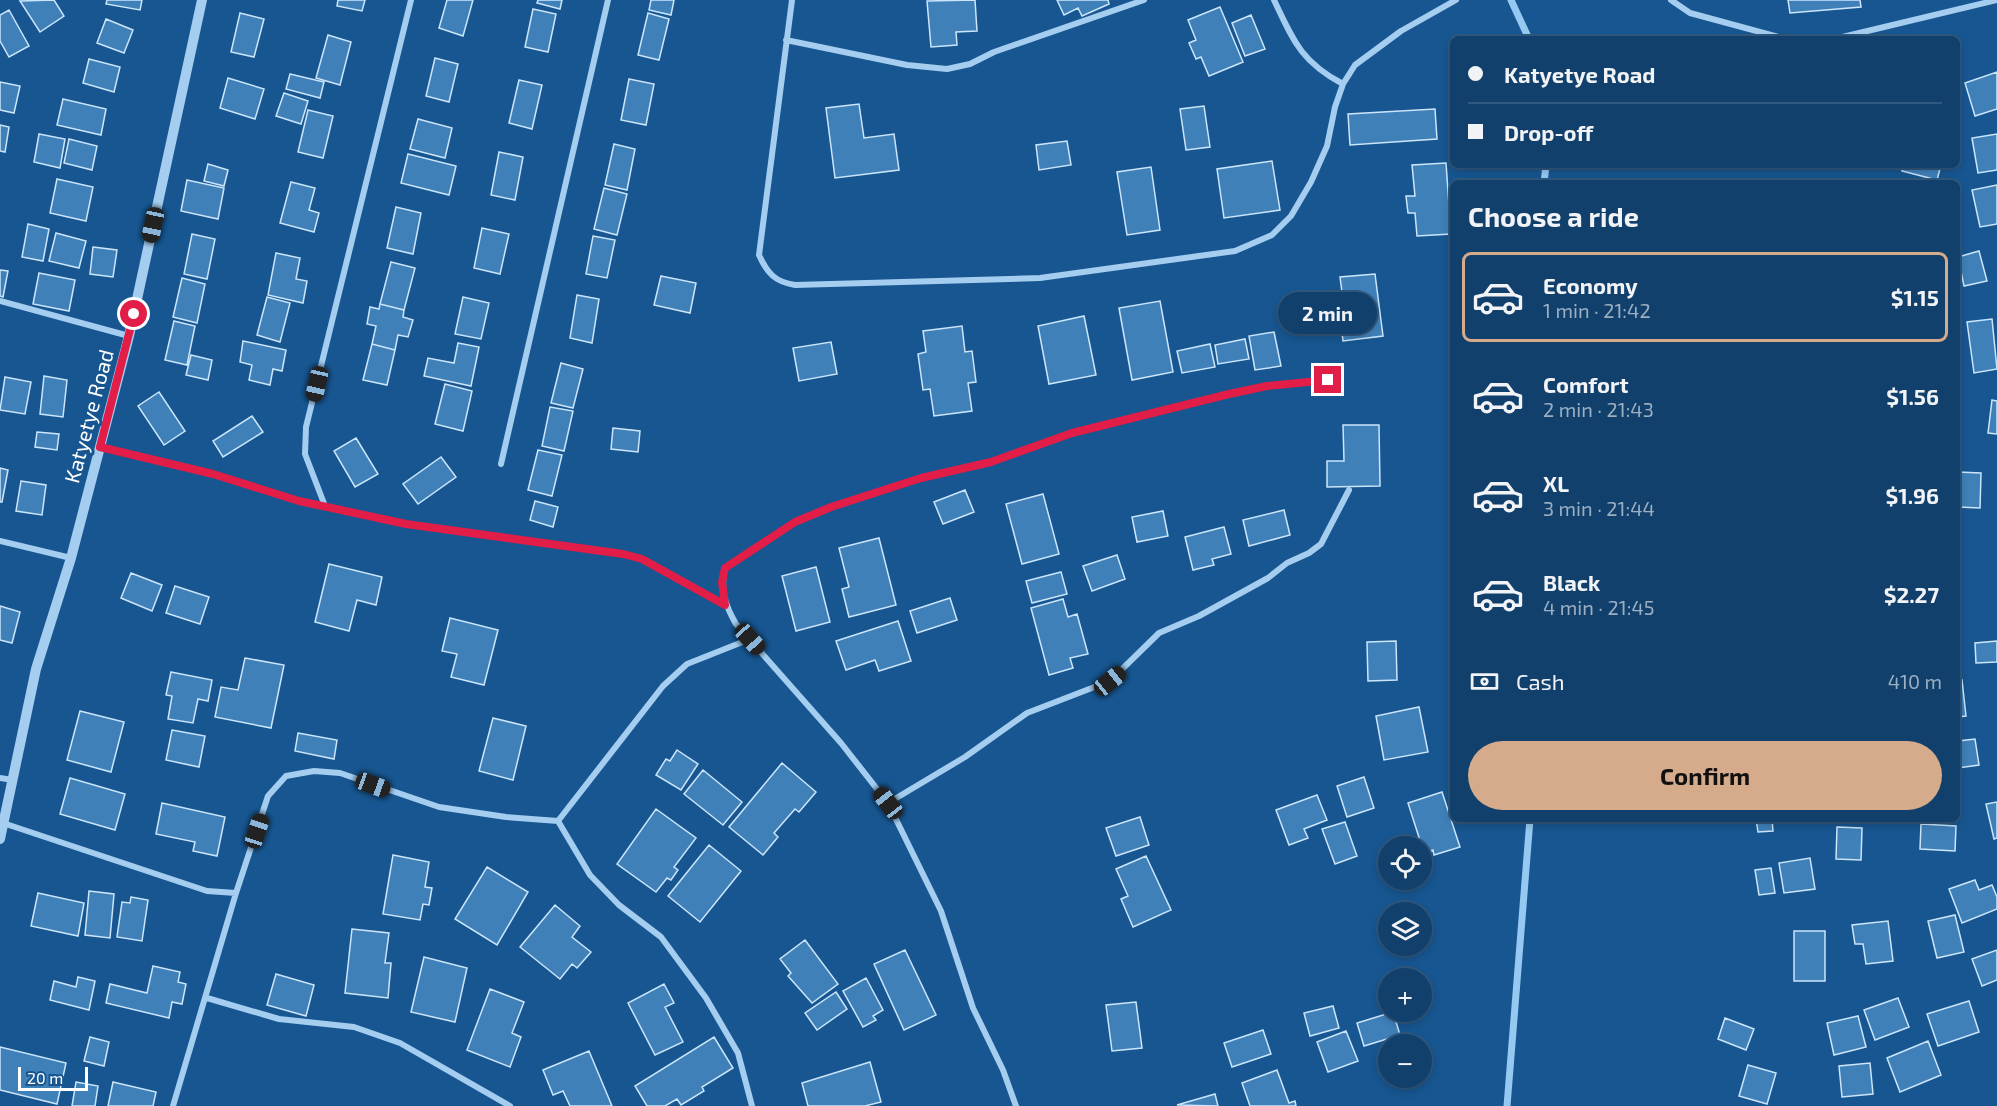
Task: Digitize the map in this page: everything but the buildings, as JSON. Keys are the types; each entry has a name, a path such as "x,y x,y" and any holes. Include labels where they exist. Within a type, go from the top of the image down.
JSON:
{"street":[{"name":"Katyetye Road","path":"0,840 36,669 70,558 129,336 202,0"},
{"path":"325,506 305,454 306,427 411,0"},
{"path":"501,464 608,0"},
{"path":"792,0 759,255 772,276 782,283 795,285 1040,278 1235,251 1272,235 1291,216 1311,182 1327,146 1335,107 1343,84 1355,65 1373,50 1456,0"},
{"path":"786,40 907,64 947,69 970,64 994,52 1144,0"},
{"path":"1274,0 1291,38 1306,60 1324,74 1343,84"},
{"path":"1671,0 1690,13 1775,36"},
{"path":"1847,36 1997,0"},
{"path":"0,301 129,336"},
{"path":"1016,1106 1003,1071 973,1008 941,911 888,803 841,743 736,624 725,605 722,582 725,568 795,522 831,507 921,478 991,462 1072,433 1229,394 1267,386 1328,380"},
{"path":"100,447 213,474 325,506 406,524 623,554 642,559 725,605"},
{"path":"888,803 965,757 1027,713 1110,681 1159,633 1199,616 1268,578 1287,563 1309,553 1321,544 1349,490"},
{"path":"0,541 70,558"},
{"path":"558,821 663,686 687,664 750,639"},
{"path":"173,1106 180,1077 207,998 236,893 268,796 286,776 314,771 340,773 440,807 506,817 558,821"},
{"path":"0,778 13,780"},
{"path":"558,821 590,875 619,905 661,937 706,998 738,1053 752,1106"},
{"path":"3,823 207,891 236,893"},
{"path":"207,998 279,1018 354,1027 400,1043 510,1106"}],"waterway":[{"path":"1511,0 1528,36"},
{"path":"1544,180 1546,168"},
{"path":"1507,1106 1530,822"}],"route":[{"path":"134,314 100,447 213,474 299,501 406,524 623,554 642,559 725,605 722,582 725,568 736,558 795,522 831,507 921,478 991,462 1072,433 1267,386 1328,380"}]}
